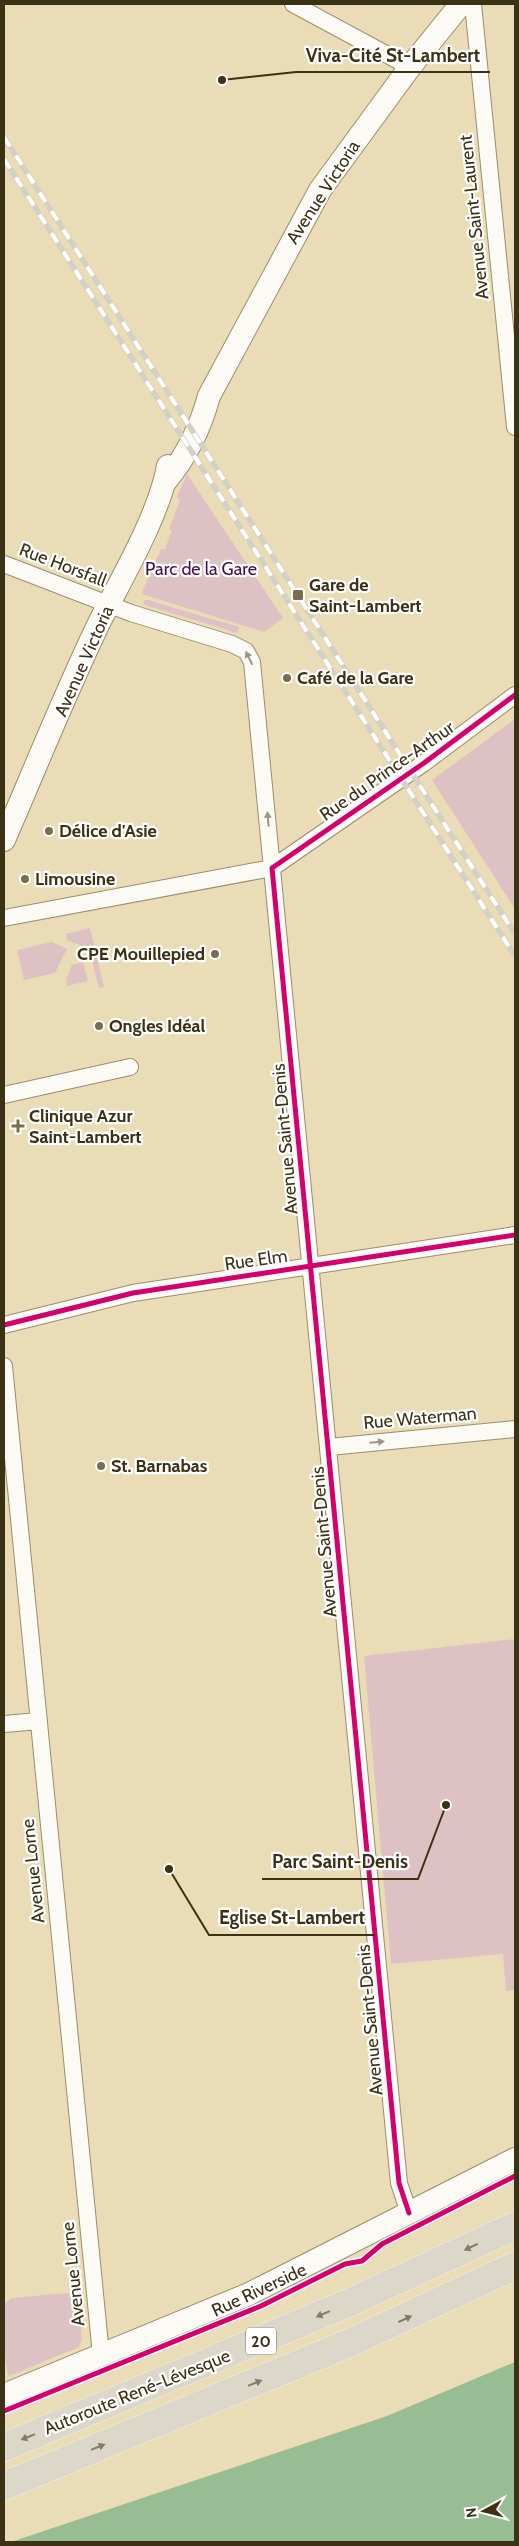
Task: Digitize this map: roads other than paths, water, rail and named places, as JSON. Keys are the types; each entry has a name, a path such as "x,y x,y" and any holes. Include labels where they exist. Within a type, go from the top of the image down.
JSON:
{"highway":[{"name":"Autoroute René-Lévesque","path":"4,2447 346,2304 515,2226"},
{"name":"Autoroute René-Lévesque","path":"4,2486 338,2347 515,2266"}],"street":[{"path":"294,4 410,67"},
{"name":"Avenue Victoria","path":"4,840 165,482 181,462 201,424 209,396 320,190 410,67 461,4"},
{"name":"Avenue Saint-Laurent","path":"473,4 515,427"},
{"name":"Rue Horsfall","path":"4,564 109,604"},
{"name":"Avenue Saint-Denis","path":"109,604 232,644 246,651 250,656 255,678 398,2183 408,2213"},
{"name":"Rue du Prince-Arthur","path":"4,918 272,868 424,763 515,695"},
{"path":"4,1095 130,1067"},
{"name":"Rue Elm","path":"4,1325 133,1293 515,1235"},
{"name":"Avenue Lorne","path":"4,1366 101,2356"},
{"name":"Rue Waterman","path":"329,1447 515,1429"},
{"path":"4,1724 38,1721"},
{"name":"Rue Riverside","path":"4,2394 101,2356 265,2287 515,2159"}],"railway":[{"path":"4,137 515,934"},
{"path":"4,159 515,956"}],"place":[{"name":"Viva-Cité St-Lambert","path":"222,80"},
{"name":"Gare de Saint-Lambert","path":"298,595"},
{"name":"Café de la Gare","path":"287,678"},
{"name":"Délice d'Asie","path":"49,831"},
{"name":"Limousine","path":"25,879"},
{"name":"CPE Mouillepied","path":"215,954"},
{"name":"Ongles Idéal","path":"99,1026"},
{"name":"Clinique Azur Saint-Lambert","path":"18,1126"},
{"name":"St. Barnabas","path":"101,1466"},
{"name":"Parc Saint-Denis","path":"446,1805"},
{"name":"Eglise St-Lambert","path":"169,1869"}],"park label":[{"name":"Parc de la Gare","path":"201,569"}]}
